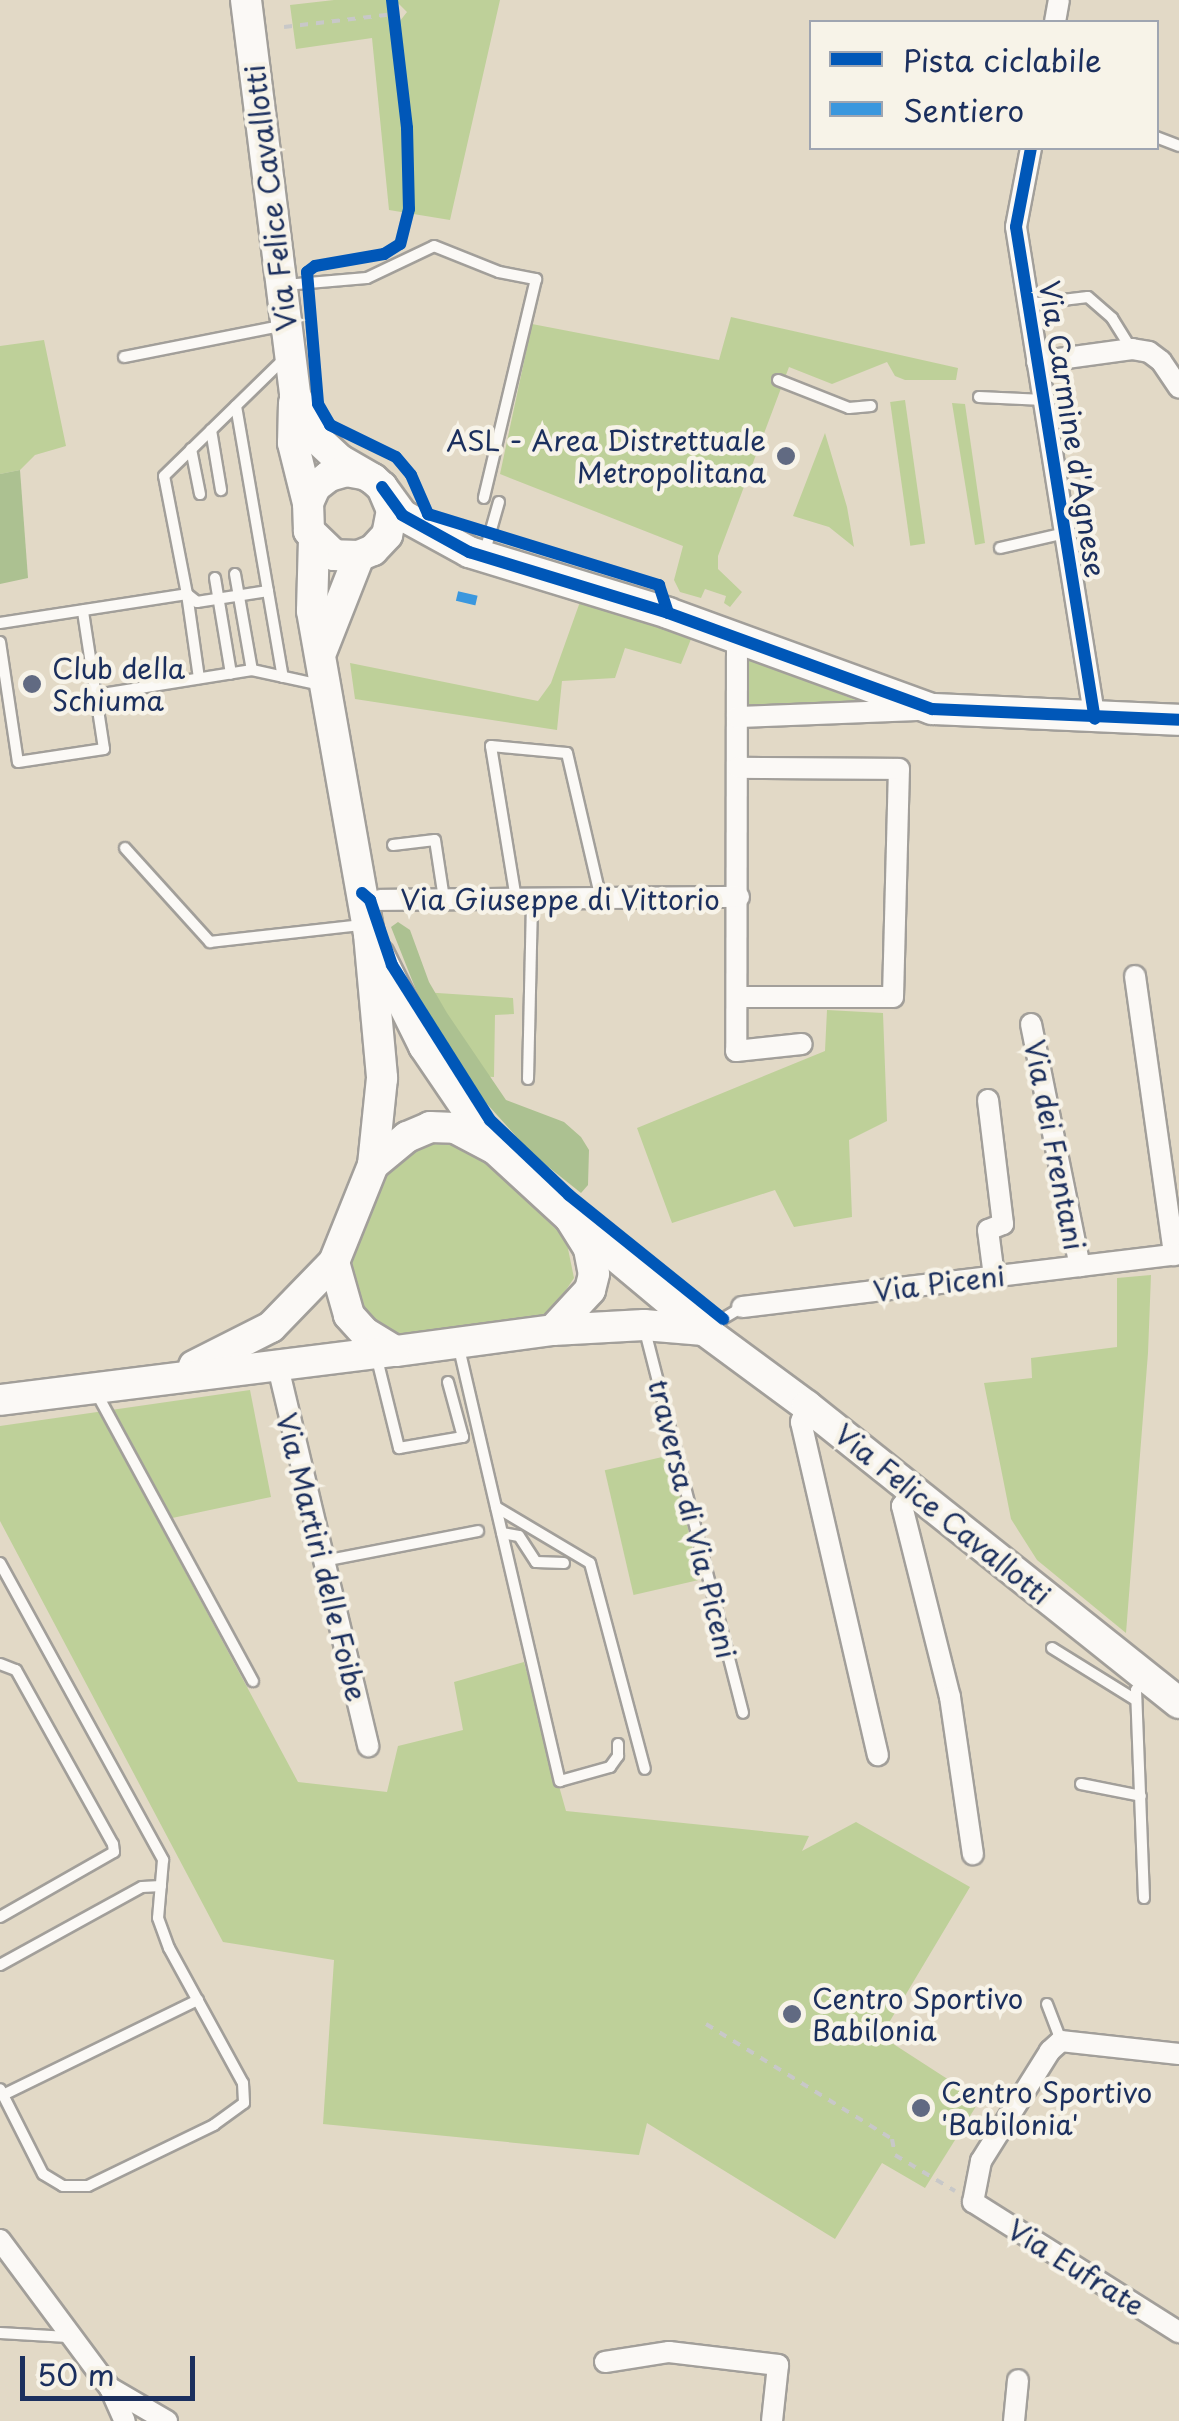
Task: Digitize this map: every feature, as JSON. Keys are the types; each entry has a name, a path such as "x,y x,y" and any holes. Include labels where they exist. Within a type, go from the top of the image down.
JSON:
{"main road":[{"name":"Via Felice Cavallotti","path":"246,0 294,395 292,444 308,502"},
{"name":"Via Felice Cavallotti","path":"294,395 313,435 340,460 372,480"},
{"path":"476,554 369,550 334,555 314,539 306,522 308,502 315,487 329,476 346,471 372,480 410,520 476,554 737,639 882,702 932,709 1179,720"},
{"path":"321,652 369,550 387,535 392,510 372,480"},
{"path":"275,1347 334,1262 373,1165 382,1078 372,920 312,612 314,539"},
{"path":"372,920 424,1046 495,1149 570,1218 589,1250 594,1274 580,1304 553,1330"},
{"path":"373,1165 407,1137 430,1128 455,1128 495,1149"},
{"name":"Via Felice Cavallotti","path":"570,1218 704,1330 914,1490 1141,1688 1177,1698"},
{"path":"334,1262 338,1286 354,1323 386,1352"},
{"path":"0,1400 168,1377 248,1343 386,1352 553,1330 644,1325 704,1330"}],"street":[{"name":"Via Carmine d'Agnese","path":"1032,150 1016,227 1095,718"},
{"path":"1037,362 1132,348 1149,352 1161,362 1179,388"},
{"name":"Via Giuseppe di Vittorio","path":"737,639 736,1051 802,1044"},
{"path":"737,717 882,702"},
{"path":"736,998 894,997 899,769 738,768"},
{"name":"Via Giuseppe di Vittorio","path":"372,920 444,900 739,898"},
{"path":"1135,976 1176,1254"},
{"name":"Via dei Frentani","path":"1031,1024 1080,1266"},
{"path":"988,1100 1003,1224 988,1230 994,1276"},
{"name":"Via Piceni","path":"742,1308 1176,1254"},
{"name":"Via Martiri delle Foibe","path":"275,1347 368,1746"},
{"path":"808,1406 801,1422 878,1755"},
{"path":"914,1490 902,1506 950,1697 973,1854"},
{"path":"973,2202 981,2162 1050,2050 1062,2041 1179,2054"},
{"name":"Via Eufrate","path":"973,2202 1179,2332"},
{"path":"0,2240 68,2337 110,2388 126,2421"},
{"path":"605,2362 669,2352 778,2365 772,2421"},
{"path":"1014,2421 1018,2380"},
{"path":"110,2388 168,2421"}],"lane":[{"path":"281,286 367,278 434,246 499,272 536,280 484,498"},
{"path":"1028,304 1088,297 1112,318 1132,348"},
{"path":"124,357 288,339"},
{"path":"199,678 164,476 236,406 288,339"},
{"path":"778,380 849,408 871,406"},
{"path":"978,398 1044,400"},
{"path":"236,406 283,677"},
{"path":"211,430 221,490"},
{"path":"191,449 200,494"},
{"path":"476,554 500,502"},
{"path":"1000,548 1065,534"},
{"path":"236,574 252,670"},
{"path":"215,578 231,674"},
{"path":"0,623 186,594 197,602 268,591"},
{"path":"0,642 18,762 104,749 83,610"},
{"path":"96,695 252,670 327,686"},
{"path":"528,1079 524,899 490,746 568,754 601,898"},
{"path":"394,846 435,840 444,900"},
{"path":"125,848 210,942 372,920"},
{"name":"Via Piceni","path":"704,1330 742,1308"},
{"name":"traversa di Via Piceni","path":"644,1325 743,1713"},
{"path":"458,1343 560,1781 610,1767 618,1756 618,1744"},
{"path":"386,1352 400,1448 463,1437 448,1382"},
{"path":"93,1387 253,1680"},
{"path":"496,1506 590,1563 644,1770"},
{"path":"323,1562 478,1530"},
{"path":"502,1533 520,1536 536,1562 564,1563"},
{"path":"0,1563 162,1860 158,1918 169,1948 198,2000 244,2083 244,2103 214,2125 88,2186 63,2186 43,2174 1,2092 198,2000"},
{"path":"1052,1648 1141,1688 1144,1898"},
{"path":"0,1664 16,1670 114,1852 0,1916"},
{"path":"1081,1784 1141,1796"},
{"path":"0,1965 142,1887 161,1886"},
{"path":"1046,2004 1062,2041"},
{"path":"0,2334 68,2337"}],"path":[{"path":"284,27 394,13"},
{"path":"706,2024 892,2139 894,2155 973,2202"}],"green space":[{"path":"392,0 396,26 407,12 395,0 500,0 450,220 389,210 372,38 296,49 290,5"},
{"path":"731,317 958,368 956,380 905,380 895,376 887,362 832,384 789,367 718,556 718,569 742,592 730,607 724,603 726,596 705,589 701,598 680,592 674,580 683,546 500,474 532,324 719,360"},
{"path":"44,340 66,446 35,455 20,470 0,474 0,346"},
{"path":"905,400 925,544 910,546 890,402"},
{"path":"952,403 965,404 985,543 975,545"},
{"path":"825,433 847,507 854,547 829,527 793,516"},
{"path":"20,470 28,578 0,584 0,474"},
{"path":"581,599 691,639 681,664 625,648 615,678 562,681 557,730 355,699 350,663 538,701 551,683"},
{"path":"743,656 871,706 742,711"},
{"path":"398,922 410,930 429,982 506,1100 564,1122 581,1137 589,1150 588,1185 581,1193 531,1153 471,1086 420,1000 391,927"},
{"path":"422,992 513,998 514,1014 495,1015 494,1077 475,1076"},
{"path":"827,1010 883,1013 887,1121 849,1140 852,1217 794,1227 775,1190 672,1223 637,1128 825,1051"},
{"path":"431,1142 457,1144 483,1158 566,1239 574,1278 554,1308 544,1315 400,1334 381,1327 364,1309 352,1278 353,1250 385,1174 407,1153"},
{"path":"1151,1275 1126,1633 1037,1560 1011,1519 984,1383 1032,1378 1031,1358 1117,1347 1117,1278"},
{"path":"250,1390 271,1497 158,1521 298,1782 387,1792 398,1746 463,1730 454,1682 524,1662 566,1811 809,1836 802,1851 856,1822 970,1887 881,2036 980,2100 925,2188 882,2163 835,2239 647,2123 639,2155 323,2124 334,1960 223,1942 0,1521 0,1426"},
{"path":"671,1455 700,1580 634,1595 605,1470"}],"marked path":[{"path":"457,596 484,602"}],"cycle path":[{"path":"392,0 407,128 409,209 400,244 384,254 315,266 307,272 318,404 330,425 396,457 411,475 428,514 659,585 668,613"},
{"path":"1031,150 1016,227 1095,719"},
{"path":"382,487 402,515 469,552 668,613 932,709 1179,720"},
{"path":"362,893 370,900 392,965 490,1120 569,1195 723,1319"}],"place":[{"name":"ASL - Area Distrettuale Metropolitana","path":"786,456"},
{"name":"Club della Schiuma","path":"32,684"},
{"name":"Centro Sportivo Babilonia","path":"792,2014"},
{"name":"Centro Sportivo 'Babilonia'","path":"921,2108"}]}
